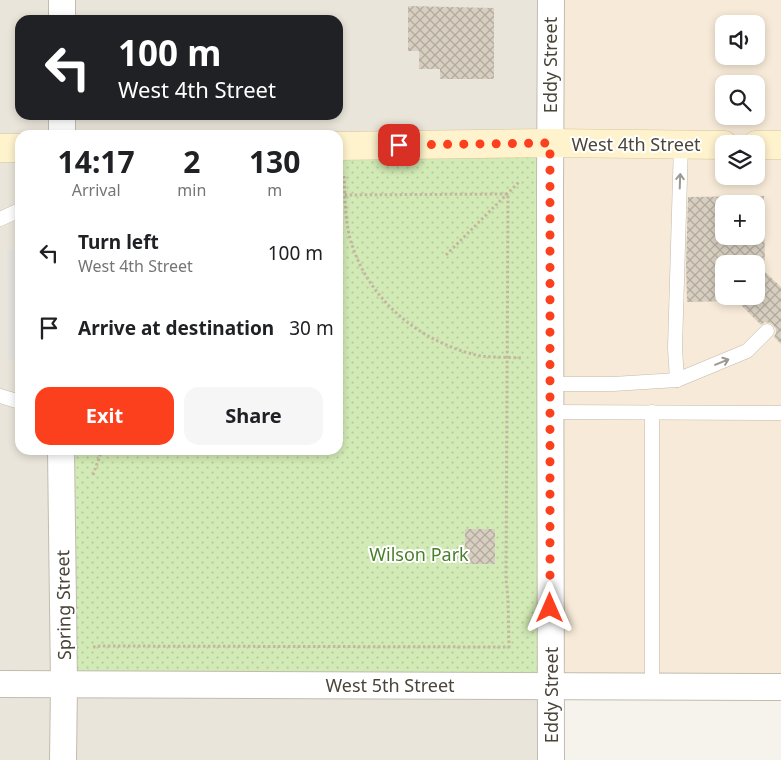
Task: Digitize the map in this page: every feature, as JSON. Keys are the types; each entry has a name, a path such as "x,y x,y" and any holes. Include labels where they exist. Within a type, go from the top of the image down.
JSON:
{"street":[{"path":"62,0 62,15"},
{"name":"Eddy Street","path":"551,0 551,760"},
{"name":"West 4th Street","path":"343,146 550,143 715,145"},
{"path":"765,145 781,145"},
{"path":"0,148 15,148"},
{"name":"Spring Street","path":"61,455 63,760"},
{"name":"West 5th Street","path":"0,684 781,687"}],"lane":[{"path":"677,380 675,348 681,144"},
{"path":"0,220 15,212"},
{"path":"550,384 613,384 677,380 747,351 767,331"},
{"path":"0,396 15,400"},
{"path":"550,412 781,413"},
{"path":"652,412 652,686"}],"path":[{"path":"343,166 352,244 361,266 387,305 424,334 474,355 550,358"},
{"path":"446,255 520,181"},
{"path":"346,195 508,194"},
{"path":"89,648 100,646 509,647 506,578 508,194"},
{"path":"93,475 100,455"}],"shaded area":[{"path":"0,0 551,0 550,143 343,135 343,130 15,130 15,455 71,455 550,686 551,760 0,760"},
{"path":"551,0 781,0 781,687 550,686"},
{"path":"7,251 15,251 15,360 8,360"}],"green space":[{"name":"Wilson Park","path":"550,143 550,686 64,684 61,455 343,455 343,146"}],"building":[{"path":"408,6 494,8 494,79 440,79 440,69 419,69 419,51 408,51"},
{"path":"688,197 715,197 715,245 765,245 765,255 715,255 715,301 687,302"},
{"path":"765,272 781,287 781,344 774,337 776,329 773,325 765,322 761,325 741,305 765,305"},
{"path":"465,529 495,529 495,564 465,564"}],"route":[{"path":"399,145 550,143 550,608"}]}
